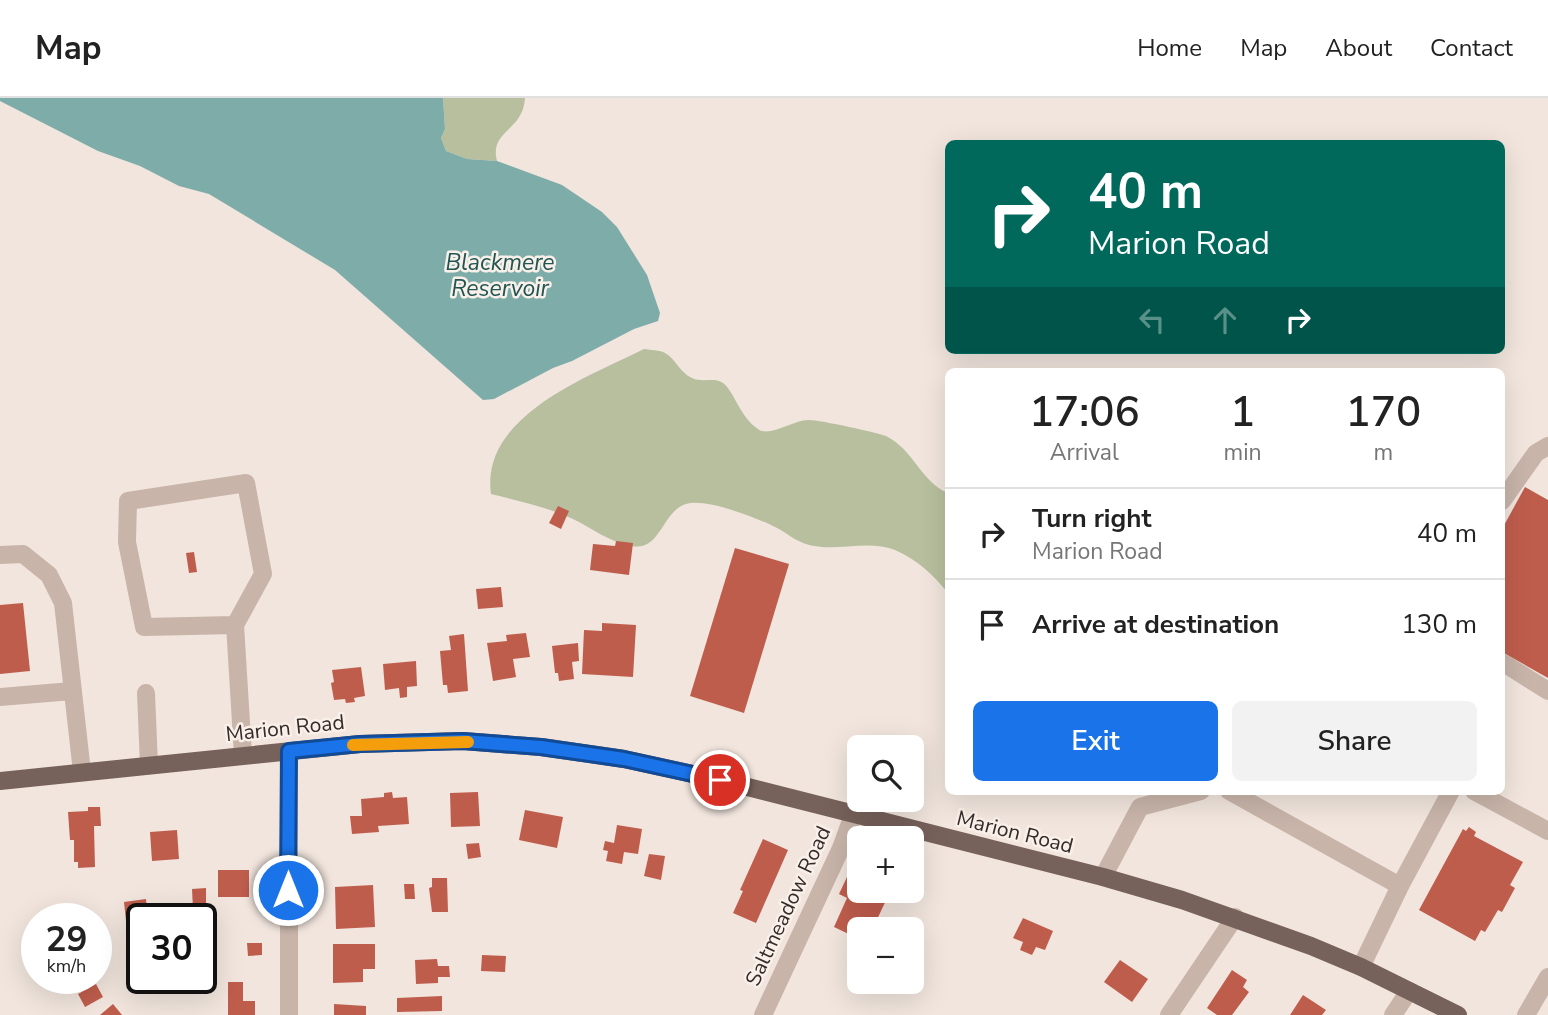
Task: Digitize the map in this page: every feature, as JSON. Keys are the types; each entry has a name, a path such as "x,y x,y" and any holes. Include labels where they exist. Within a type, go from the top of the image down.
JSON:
{"main road":[{"name":"Marion Road","path":"0,781 360,744 463,741 541,747 636,761 1103,877 1235,917 1362,967 1458,1015"}],"street":[{"path":"1505,497 1535,453 1548,446"},
{"path":"235,625 144,628 127,542 128,501 246,483 263,573 235,625 243,755"},
{"path":"0,555 23,554 49,575 63,603 82,772"},
{"path":"1505,664 1548,691"},
{"path":"0,696 72,691"},
{"path":"146,693 149,765"},
{"path":"289,751 289,1015"},
{"path":"1103,877 1140,807 1186,795"},
{"path":"1236,795 1400,886"},
{"path":"1362,967 1400,886 1449,795"},
{"path":"1481,795 1548,831"},
{"name":"Saltmeadow Road","path":"763,1015 841,848 853,816"},
{"path":"1169,1015 1235,917"},
{"path":"1526,1015 1548,977"},
{"path":"1393,1015 1409,991"}],"green space":[{"path":"443,98 525,98 519,118 498,143 497,161 467,159 446,151 441,138 445,129"},
{"path":"644,349 658,351 665,353 692,378 723,383 746,418 763,431 813,420 886,436 903,449 931,481 945,491 945,589 924,568 895,550 872,546 812,546 765,522 717,506 686,504 672,514 649,543 631,546 608,538 553,511 491,494 492,467 502,442 520,421 542,403 595,372"}],"water":[{"name":"Blackmere Reservoir","path":"0,98 443,98 445,129 441,138 446,151 467,159 497,161 562,185 602,212 617,227 647,275 660,313 658,321 634,329 494,399 483,400 335,270 209,194 179,186 140,166 98,151 0,101"}],"building":[{"path":"1525,487 1548,500 1548,678 1505,654 1505,524"},
{"path":"558,506 569,511 561,529 549,523"},
{"path":"616,541 633,543 629,575 590,570 593,544 615,546"},
{"path":"735,548 789,564 744,713 690,696"},
{"path":"194,552 197,572 189,573 186,553"},
{"path":"501,587 503,607 478,609 476,589"},
{"path":"23,603 30,671 0,674 0,605"},
{"path":"602,623 636,625 633,677 582,674 584,630 602,631"},
{"path":"526,633 530,657 513,659 516,677 493,681 487,643 507,641 506,635"},
{"path":"464,634 468,691 448,693 447,685 443,685 440,651 451,650 449,636"},
{"path":"578,643 579,661 572,662 574,679 559,681 558,673 555,673 552,646"},
{"path":"416,661 417,686 407,687 407,697 400,698 399,688 385,690 383,664"},
{"path":"361,667 365,696 354,698 355,702 334,700 332,670"},
{"path":"392,792 393,798 407,797 409,824 378,826 379,832 352,834 350,816 362,816 361,799 384,797 384,793"},
{"path":"478,792 480,826 451,827 450,793"},
{"path":"88,807 100,807 101,826 94,826 95,867 78,868 78,862 74,862 74,840 70,840 68,812 88,811"},
{"path":"525,810 563,817 557,848 519,840"},
{"path":"617,825 642,829 638,854 624,852 622,864 606,861 608,851 603,850 605,841 614,843"},
{"path":"1469,827 1476,832 1474,836 1523,862 1510,885 1515,888 1502,912 1498,910 1485,932 1481,930 1475,941 1419,910 1463,829 1466,831"},
{"path":"177,830 179,859 152,861 150,832"},
{"path":"763,839 788,850 756,923 733,913 743,891 740,890"},
{"path":"479,843 481,857 468,859 466,844"},
{"path":"649,854 665,856 661,880 644,876"},
{"path":"218,870 249,870 249,897 218,897"},
{"path":"847,877 847,898 839,894"},
{"path":"432,878 447,878 448,912 432,912 429,888 432,887"},
{"path":"404,884 414,884 415,899 405,899"},
{"path":"373,885 375,927 336,929 335,887"},
{"path":"206,888 206,903 193,903 192,889"},
{"path":"847,898 847,903 885,903 878,917 847,917 847,933 834,927"},
{"path":"146,899 146,903 126,903 126,921 124,902"},
{"path":"1023,918 1053,931 1045,950 1036,947 1032,955 1020,950 1023,942 1013,938"},
{"path":"247,943 262,943 262,955 248,956"},
{"path":"333,944 375,944 375,969 363,969 363,982 333,983"},
{"path":"482,955 506,956 505,972 481,971"},
{"path":"437,959 438,966 449,966 450,977 438,977 438,983 416,984 415,960"},
{"path":"1120,960 1148,979 1132,1002 1104,982"},
{"path":"1232,970 1247,980 1243,987 1249,992 1232,1015 1217,1015 1207,1008"},
{"path":"228,982 243,982 243,1001 255,1001 255,1015 228,1015"},
{"path":"78,994 101,994 103,997 85,1007"},
{"path":"1303,995 1326,1010 1322,1015 1290,1015"},
{"path":"442,996 442,1011 397,1012 397,998"},
{"path":"113,1004 122,1015 100,1015"},
{"path":"334,1004 366,1006 366,1015 334,1015"}],"slow traffic":[{"path":"353,745 468,742"}],"route":[{"path":"288,890 289,751 360,744 463,741 541,747 624,759 720,780"}]}
